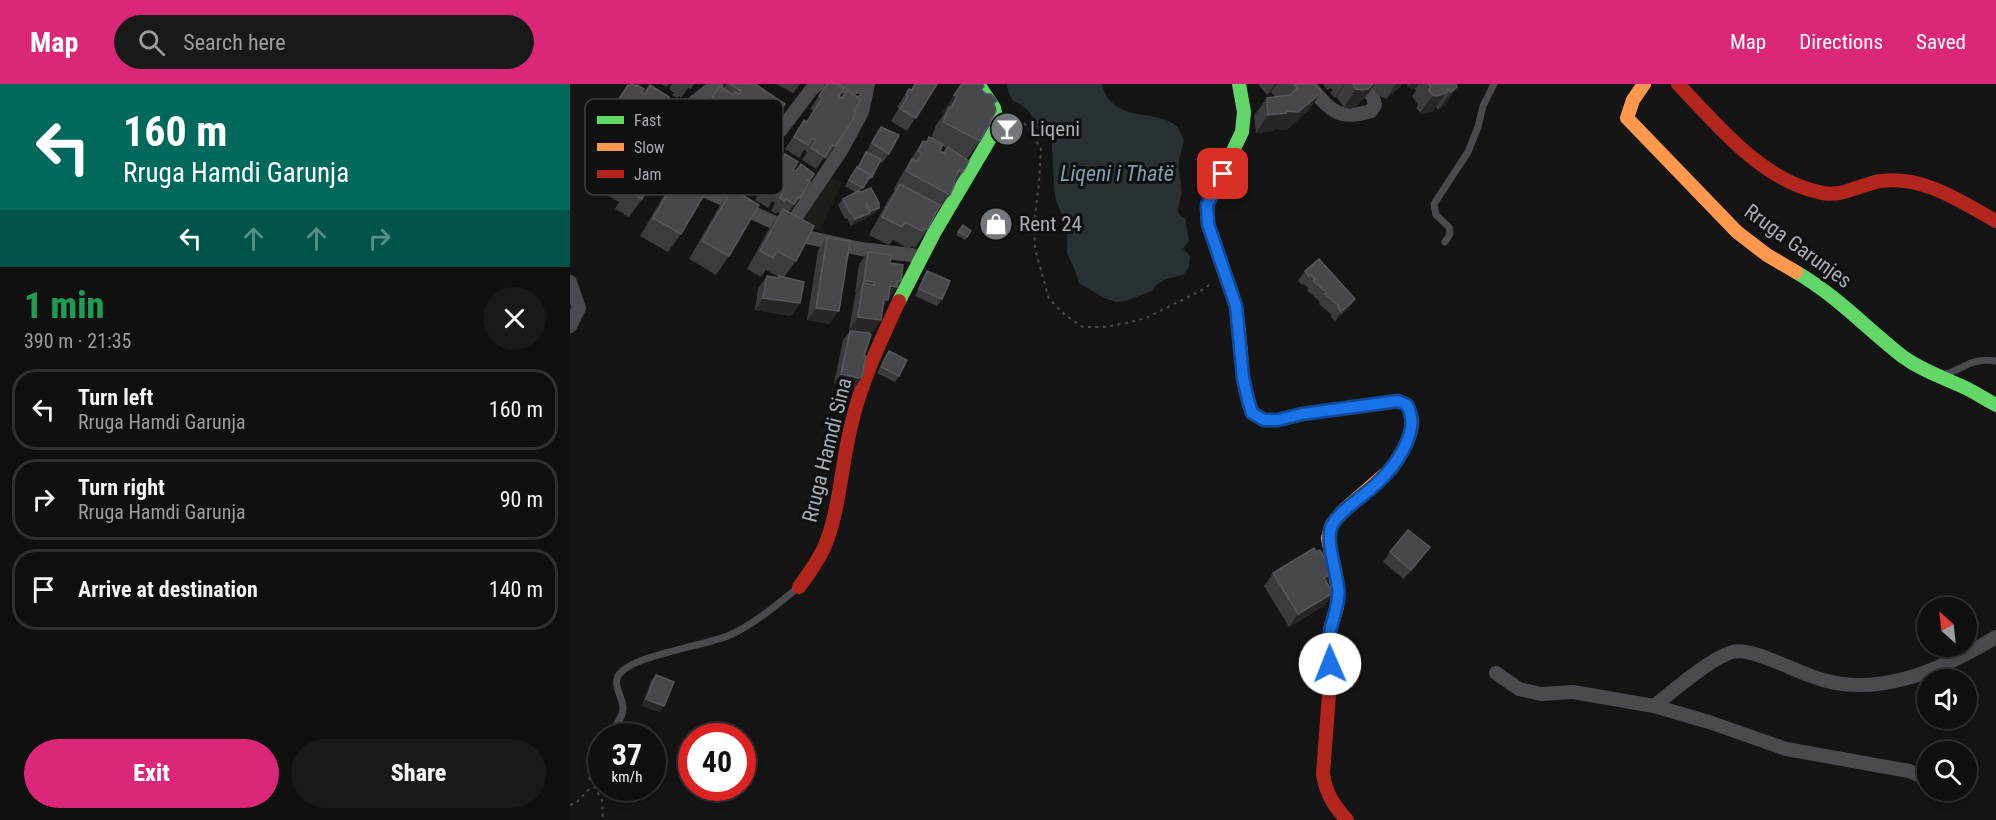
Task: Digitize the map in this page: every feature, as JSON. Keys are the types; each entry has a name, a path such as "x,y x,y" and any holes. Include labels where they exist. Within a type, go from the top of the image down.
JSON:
{"street":[{"path":"698,99 717,84"},
{"path":"783,127 818,84"},
{"path":"838,84 847,88 867,84"},
{"path":"788,229 842,149 862,112 867,84"},
{"name":"Rruga Hamdi Sina","path":"799,587 824,547 833,517 851,425 868,368 920,258 998,125 996,110 978,84"},
{"path":"1239,84 1244,112 1242,132 1207,205 1208,224 1236,306 1243,378 1252,413 1264,420 1278,420 1313,412 1398,401 1407,405 1413,421 1399,459 1388,474 1345,509 1332,524 1328,538 1338,590 1337,607 1330,630 1330,682 1324,788 1329,800 1347,820"},
{"path":"1308,84 1333,112 1363,114 1371,111 1375,105 1373,97 1363,84"},
{"name":"Rruga Garunjes","path":"1644,84 1627,118 1737,232 1767,255 1820,286 1902,356 1921,369 1981,395 1996,405"},
{"path":"1678,84 1767,169 1808,189 1825,193 1848,191 1879,181 1900,180 1919,183 1938,190 1996,220"},
{"path":"714,195 788,229 823,241 920,258"},
{"path":"570,282 579,308 570,326"},
{"path":"1654,706 1691,677 1733,652 1768,659 1840,685 1858,686 1912,678 1946,664 1996,637"},
{"path":"1496,673 1518,689 1541,693 1573,692 1654,706 1709,722 1786,750 1909,771 1917,774"}],"lane":[{"path":"1445,242 1449,234 1449,227 1436,215 1434,204 1468,152 1483,106 1494,84"},
{"path":"1941,376 1977,360 1996,361"},
{"name":"Rruga Hamdi Sina","path":"617,723 622,716 623,707 617,685 618,676 628,666 643,659 731,635 764,615 799,587"}],"path":[{"path":"1012,114 1027,126 1041,149 1035,249 1049,299 1065,315 1083,327 1105,327 1126,323 1146,318 1214,282"},
{"path":"783,158 787,161"},
{"path":"570,805 576,803 588,786"},
{"path":"602,801 603,820"}],"shaded area":[{"path":"826,176 842,182 820,231 799,223"}],"water":[{"name":"Liqeni i Thatë","path":"1007,84 1102,84 1107,97 1125,111 1169,121 1177,127 1184,140 1179,160 1181,192 1178,212 1185,218 1189,241 1183,249 1190,256 1189,267 1183,275 1166,279 1156,285 1152,291 1126,301 1116,302 1104,298 1079,283 1067,254 1067,226 1056,201 1052,143 1045,132 1036,128 1028,110 1012,100"}],"building":[{"path":"631,84 637,85 644,89 642,92 644,94 650,85 669,97 668,99 619,99 628,85"},
{"path":"730,84 755,84 778,99 715,99 712,97 720,86 733,95 741,91"},
{"path":"827,84 837,84 844,88 839,96 842,98 847,90 861,99 854,111 856,112 852,121 825,157 811,148 816,140 812,138 808,145 794,137 804,120 807,122 822,98 819,96"},
{"path":"915,84 937,84 916,118 900,109 908,96 906,95 909,89 912,90"},
{"path":"962,84 983,84 984,87 981,89 986,94 991,94 997,101 994,103 996,111 980,141 943,122 949,107 951,108 957,96 954,95"},
{"path":"1294,84 1314,84 1322,92 1298,112 1287,111 1268,115 1267,98 1290,95 1298,88"},
{"path":"1353,84 1373,84 1368,89 1362,90 1356,89"},
{"path":"1429,84 1456,84 1457,87 1451,92 1448,89 1446,93 1437,96 1429,90 1431,87"},
{"path":"1007,117 1015,120 1011,130 1003,127"},
{"path":"881,127 899,135 889,154 872,143"},
{"path":"929,137 943,144 940,151 944,153 948,147 969,161 963,172 959,170 950,195 906,171 912,159 917,162 922,153 918,151 923,141 927,142"},
{"path":"866,152 881,159 872,177 858,168"},
{"path":"785,154 798,162 793,170 796,171 801,164 814,174 810,180 807,180 810,182 800,198 796,197 798,198 794,204 780,198 784,190 783,156"},
{"path":"857,167 871,175 863,188 849,180"},
{"path":"900,184 940,205 927,230 924,228 922,231 905,222 902,227 882,217"},
{"path":"871,188 879,203 879,208 871,211 866,204 870,213 855,219 843,199 858,191"},
{"path":"667,195 704,195 681,234 653,218"},
{"path":"729,195 742,195 759,205 729,256 702,241"},
{"path":"783,209 814,226 796,261 777,251 773,258 760,251"},
{"path":"963,225 971,231 967,237 958,232"},
{"path":"827,238 850,241 839,311 816,308"},
{"path":"868,252 891,255 890,263 903,265 901,281 898,281 897,287 890,286 888,300 884,299 881,320 858,317 863,283 874,285 874,282 864,281"},
{"path":"1319,259 1355,299 1341,312 1339,306 1305,271"},
{"path":"927,271 950,281 942,299 919,289"},
{"path":"767,276 779,278 779,276 804,282 800,303 763,298"},
{"path":"850,331 871,335 864,356 866,356 862,377 859,378 841,374"},
{"path":"889,351 907,360 899,376 881,367"},
{"path":"1408,530 1430,547 1411,570 1390,552"},
{"path":"1314,548 1316,552 1320,550 1333,573 1324,578 1333,593 1298,614 1273,573"},
{"path":"656,675 674,682 664,706 646,699"}],"traffic: fast":[{"path":"899,301 934,233 998,125 994,108 978,84"},
{"path":"1239,84 1244,112 1242,132 1207,205 1208,224 1236,306 1241,353"},
{"path":"1796,272 1838,301 1902,356 1996,405"}],"traffic: slow":[{"path":"1644,84 1633,100 1627,118 1737,232 1767,255 1796,272"},
{"path":"1329,694 1330,630 1337,607 1338,590 1328,538 1332,524 1345,509 1391,469"}],"traffic: jam":[{"path":"1678,84 1743,150 1761,165 1801,187 1830,194 1881,181 1912,182 1955,198 1996,221"},
{"path":"799,587 824,548 837,503 855,410 872,362 899,301"},
{"path":"1241,353 1248,400 1253,413 1264,420 1278,420 1302,414 1398,401 1407,405 1412,419 1411,431 1402,452 1391,469"},
{"path":"1329,694 1323,774 1331,799 1347,820"}],"place":[{"name":"Liqeni","path":"1007,129"},
{"name":"Rent 24","path":"996,224"}],"route":[{"path":"1223,174 1207,205 1208,224 1236,306 1243,378 1252,413 1264,420 1278,420 1302,414 1398,401 1407,405 1413,421 1399,459 1388,474 1345,509 1332,524 1328,538 1338,590 1337,607 1330,630 1330,664"}]}
